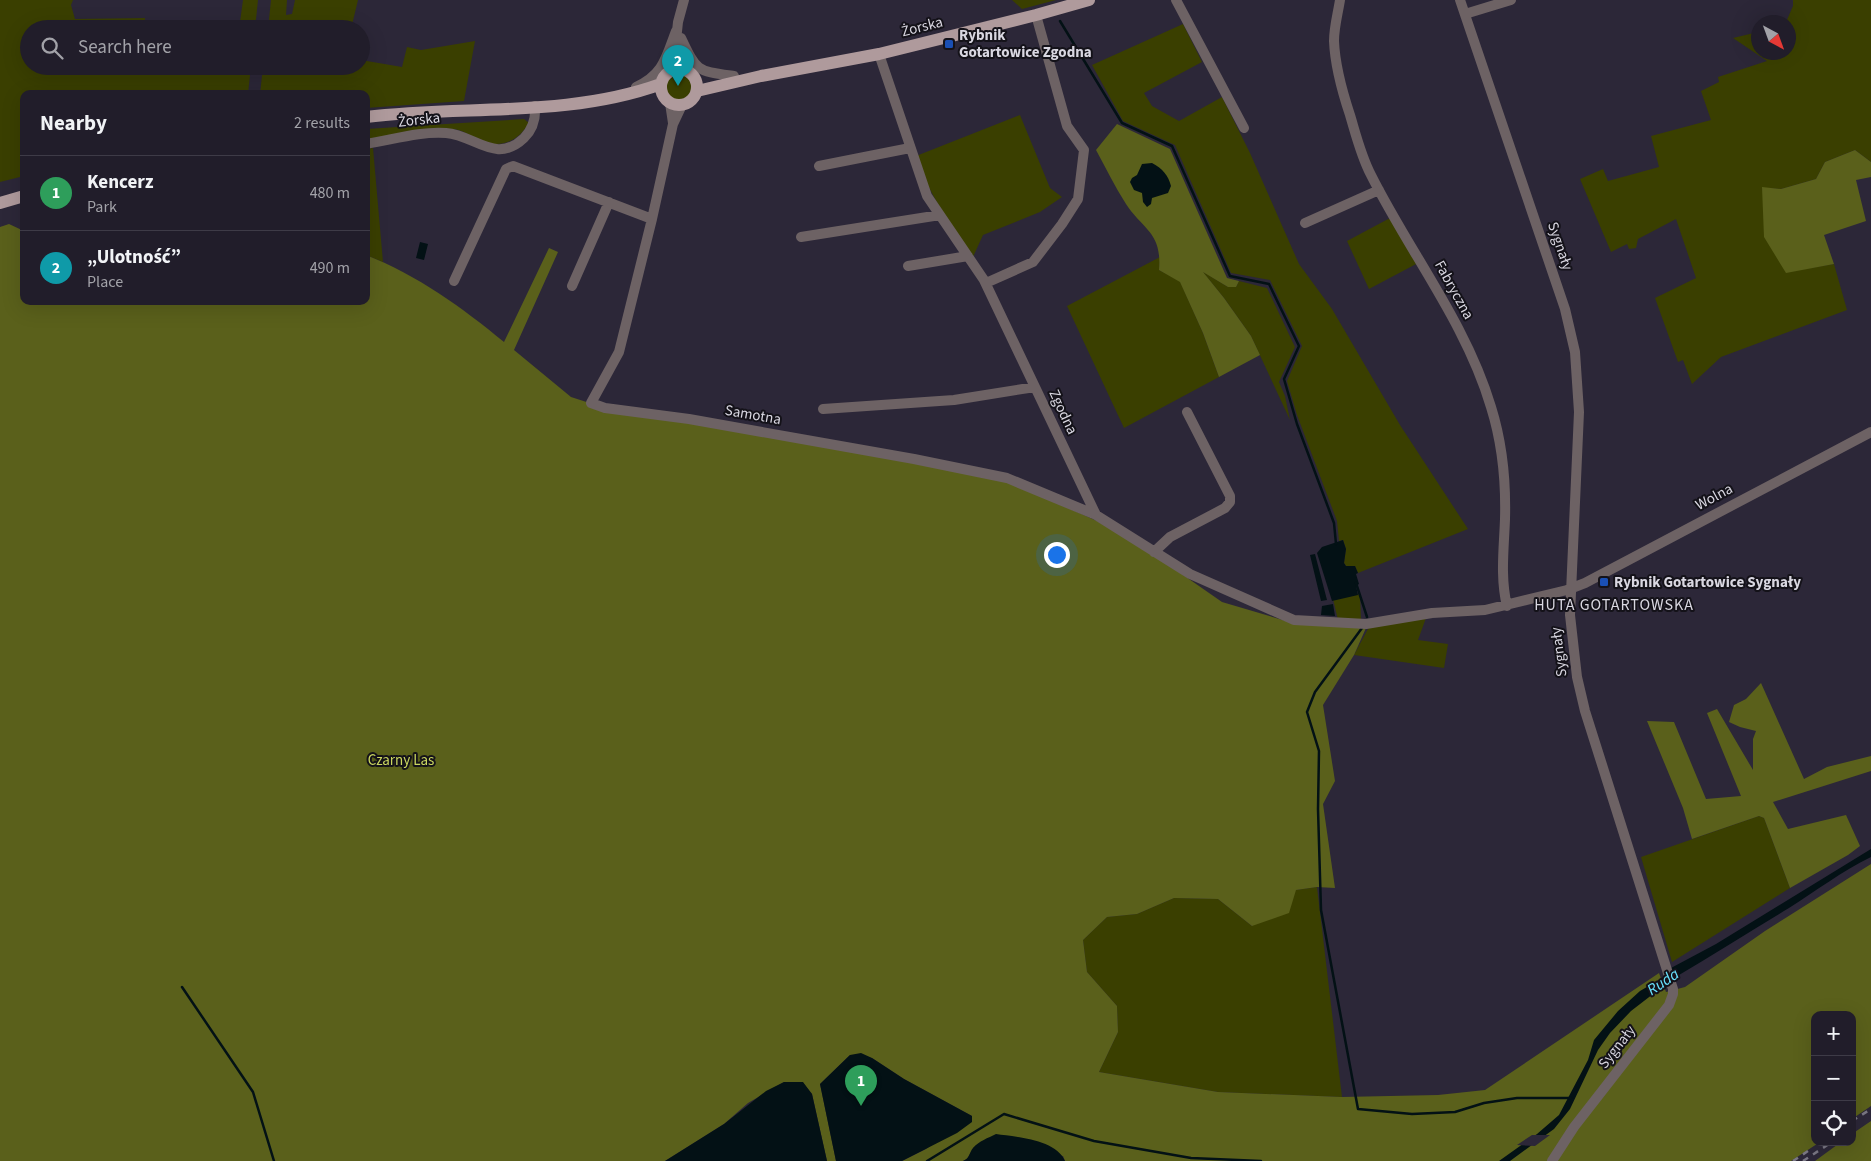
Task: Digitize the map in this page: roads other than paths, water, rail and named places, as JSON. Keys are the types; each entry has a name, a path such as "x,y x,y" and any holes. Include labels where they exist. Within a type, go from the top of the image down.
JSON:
{"main road":[{"name":"Żorska","path":"696,84 761,76 879,54 1089,0"},
{"path":"679,69 691,72 696,84 693,99 669,97 665,75 679,69"},
{"name":"Żorska","path":"696,84 734,76 761,76"},
{"name":"Żorska","path":"370,117 411,113 498,110 535,106 608,104 648,97 669,97"},
{"name":"Żorska","path":"575,104 616,98 669,97"},
{"path":"0,203 20,197"}],"street":[{"path":"1176,0 1244,128"},
{"name":"Fabryczna","path":"1340,0 1334,30 1335,57 1343,94 1364,160 1379,190 1460,331 1491,405 1503,469 1505,517 1502,574 1506,606"},
{"name":"Sygnały","path":"1460,0 1556,281 1574,346 1579,405 1570,614 1577,677 1585,711 1673,989 1672,1000 1669,1005 1591,1105 1552,1161"},
{"path":"1465,14 1511,0"},
{"path":"679,69 679,35 683,4"},
{"path":"986,283 1033,262 1062,224 1078,198 1084,150 1067,126 1036,15"},
{"path":"679,35 691,60 698,68 708,72 734,76"},
{"path":"616,98 644,84 658,72 679,35"},
{"name":"Zgodna","path":"879,54 927,196 986,283 1096,515"},
{"name":"Samotna","path":"669,97 673,124 652,219 618,352 592,402 604,408 698,420 914,459 1007,478 1096,515"},
{"name":"Żorska","path":"370,143 446,133 460,136 488,148 506,148 522,140 530,132 536,117 535,106"},
{"path":"819,166 910,148"},
{"path":"454,281 506,169 513,166 652,219"},
{"path":"1305,223 1379,190"},
{"path":"572,286 609,202"},
{"path":"801,237 940,214"},
{"path":"908,266 968,256"},
{"path":"823,409 954,400 1035,386"},
{"path":"1154,552 1170,536 1225,508 1230,502 1230,496 1187,412"},
{"name":"Wolna","path":"1571,588 1871,432"},
{"path":"1096,515 1190,574 1294,620 1366,624 1432,613 1485,610 1571,588"}],"water":[{"path":"1152,163 1164,173 1171,186 1168,193 1152,198 1151,204 1147,207 1143,202 1142,193 1134,190 1130,182 1137,175 1142,164"},
{"path":"420,242 428,244 424,260 416,258"},
{"path":"1343,540 1346,549 1344,563 1346,566 1355,566 1358,573 1356,574 1359,584 1356,586 1358,595 1332,601 1317,553 1322,547"},
{"path":"1315,554 1327,600 1321,601 1310,555"},
{"path":"1333,604 1335,616 1321,615 1322,606"},
{"path":"1871,849 1871,857 1674,978 1671,968 1716,944"},
{"name":"Ruda","path":"1664,977 1666,984 1631,1011 1610,1033 1598,1050 1570,1109 1554,1129 1510,1161 1499,1161 1537,1134 1559,1115 1588,1060 1594,1040 1618,1011 1640,991"},
{"path":"861,1053 972,1116 972,1122 957,1133 902,1161 836,1161 820,1084 850,1055"},
{"path":"784,1082 803,1082 812,1094 827,1161 665,1161 724,1124 766,1091"},
{"path":"996,1134 1035,1140 1053,1148 1065,1161 963,1161 975,1146"}],"waterway":[{"path":"1060,21 1122,123 1172,146 1230,276 1269,284 1299,346 1284,379 1297,424 1334,523 1336,544"},
{"path":"1356,583 1367,617"},
{"path":"1362,628 1315,692 1307,712 1319,751 1318,809 1321,910 1358,1109 1412,1114 1455,1112 1484,1103 1517,1098 1571,1098"},
{"path":"182,987 253,1092 274,1161"},
{"path":"927,1161 1004,1114 1094,1141 1191,1158 1261,1161"}],"railway":[{"path":"1856,1118 1871,1109"},
{"path":"1803,1161 1826,1146"},
{"path":"1793,1161 1808,1151"}],"place":[{"name":"Rybnik Gotartowice Zgodna","path":"949,44"},
{"name":"„Ulotność”","path":"678,86"},
{"name":"Rybnik Gotartowice Sygnały","path":"1604,582"},
{"name":"Kencerz","path":"861,1106"}],"district":[{"name":"HUTA GOTARTOWSKA","path":"1614,605"}],"park label":[{"name":"Czarny Las","path":"401,760"}]}
